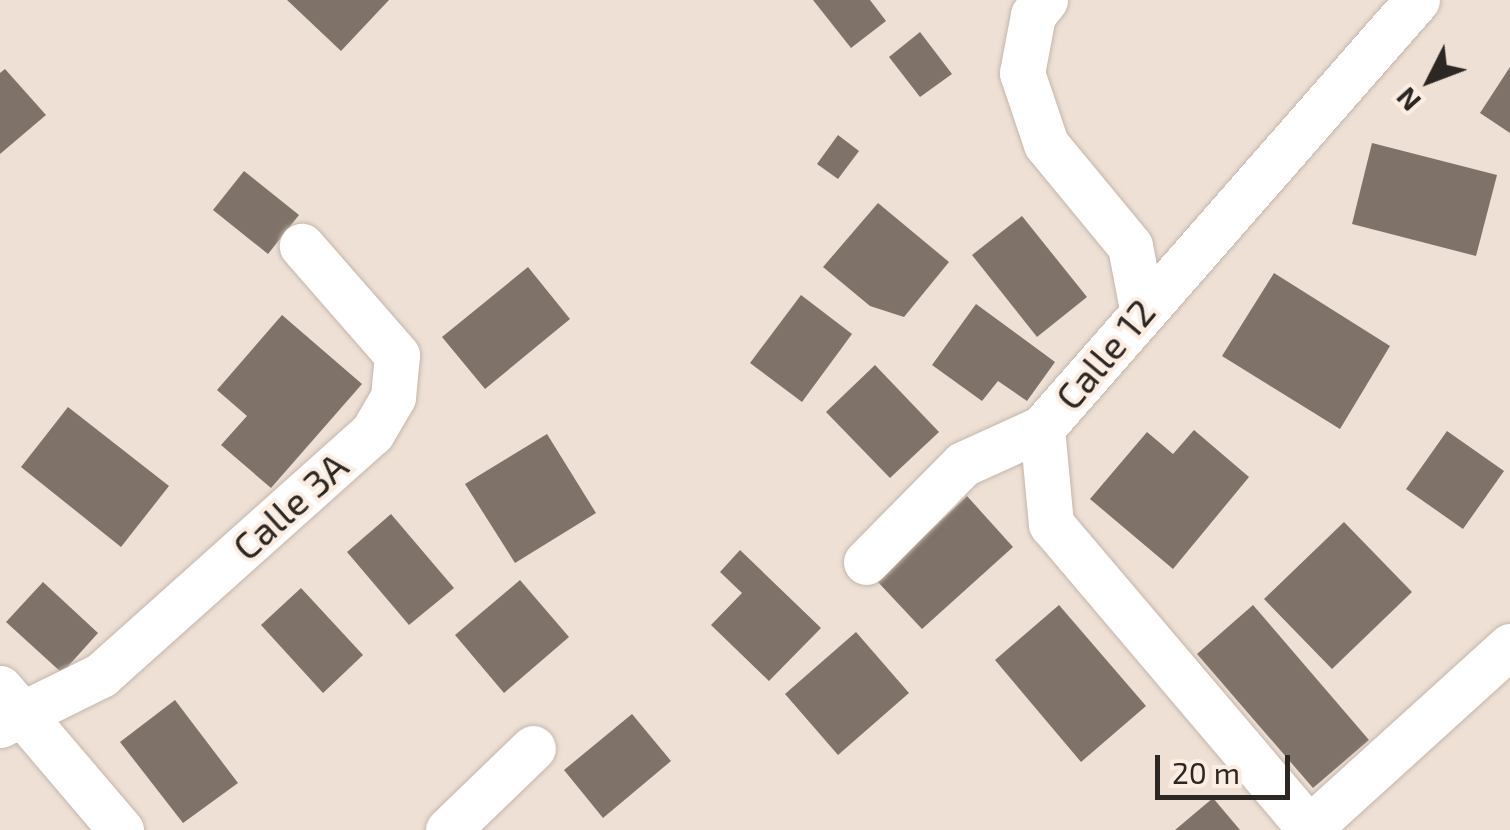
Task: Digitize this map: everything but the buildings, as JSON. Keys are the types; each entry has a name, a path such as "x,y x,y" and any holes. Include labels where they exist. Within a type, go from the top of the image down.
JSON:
{"street":[{"path":"1046,0 1033,15 1022,72 1046,144 1130,246 1142,308"},
{"name":"Calle 12","path":"1308,829 1051,524 1042,428 1142,308 1417,0"},
{"name":"Calle 3A","path":"10,710 101,675 372,433 386,409 397,355 302,246"},
{"path":"866,562 962,464 1042,428"},
{"path":"1308,829 1510,646"},
{"path":"10,710 122,830"},
{"path":"448,830 533,748"}]}
